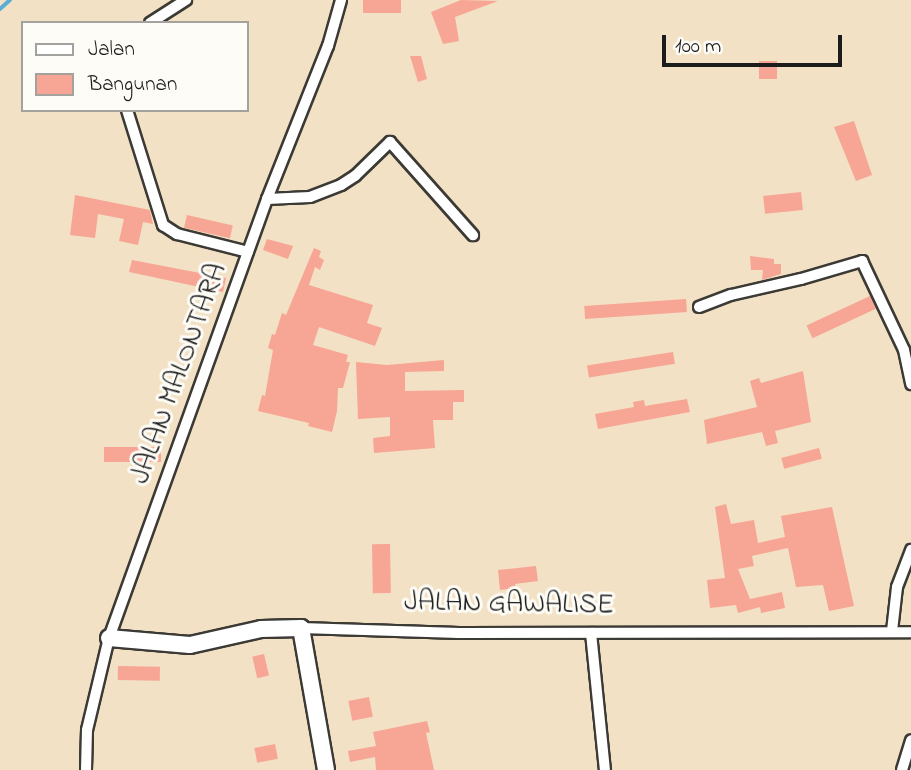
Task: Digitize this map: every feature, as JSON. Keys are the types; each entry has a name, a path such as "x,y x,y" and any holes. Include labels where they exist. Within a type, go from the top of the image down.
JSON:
{"street":[{"path":"153,21 186,0"},
{"name":"JALAN MALONTARA","path":"86,770 87,730 109,638 267,199 328,46 341,0"},
{"path":"128,112 163,225 177,234 248,251"},
{"path":"267,199 310,197 341,185 355,176 390,142 473,235"},
{"path":"699,307 731,295 862,261 904,350 911,384"},
{"path":"892,631 897,587 911,550"},
{"path":"301,628 326,770"},
{"name":"JALAN GAWALISE","path":"109,638 191,646 261,629 301,628 591,633 911,632"},
{"path":"591,633 605,770"},
{"path":"902,770 911,740"}],"building":[{"path":"363,0 401,0 401,13 363,13"},
{"path":"461,0 498,1 455,17 459,41 443,44 431,12"},
{"path":"410,56 421,56 427,79 418,82"},
{"path":"759,61 777,61 777,79 759,79"},
{"path":"854,121 872,175 856,181 834,127"},
{"path":"801,192 803,210 765,214 763,196"},
{"path":"75,195 150,210 153,224 143,222 138,245 119,241 124,219 98,214 95,238 70,235"},
{"path":"187,215 233,226 230,238 184,228"},
{"path":"267,239 293,246 288,259 263,250"},
{"path":"314,248 321,251 319,257 324,260 320,270 315,267 309,285 373,305 367,323 382,328 375,346 319,327 313,345 348,355 346,362 350,362 343,388 338,388 337,411 332,432 308,426 309,423 258,411 262,395 265,396 273,350 268,348 272,334 275,335 282,313 286,315"},
{"path":"750,256 774,259 774,264 781,264 781,274 762,280 763,270 751,270"},
{"path":"132,260 226,278 223,292 129,272"},
{"path":"870,296 876,309 812,338 807,326"},
{"path":"686,299 687,312 585,319 584,306"},
{"path":"673,352 675,364 589,377 587,366"},
{"path":"444,360 444,371 405,372 405,391 464,390 464,402 453,402 453,420 433,420 435,448 374,453 373,438 390,436 390,417 358,419 356,362 387,365"},
{"path":"803,371 811,422 775,431 778,443 766,446 762,432 707,444 704,420 757,407 750,381 759,378 761,383"},
{"path":"687,399 690,412 598,429 595,414 634,407 633,402 644,400 645,406"},
{"path":"104,447 161,447 161,462 104,462"},
{"path":"819,448 822,459 784,469 781,458"},
{"path":"726,504 731,524 754,520 758,543 785,537 781,516 832,507 854,606 829,611 823,585 796,587 788,548 752,556 754,566 738,569 750,599 782,592 785,608 761,613 760,607 738,613 736,605 710,608 707,580 725,578 715,507"},
{"path":"372,544 390,544 391,593 373,593"},
{"path":"536,566 538,581 515,584 516,588 500,590 498,570"},
{"path":"264,654 269,675 257,678 252,657"},
{"path":"118,666 160,667 160,681 118,680"},
{"path":"369,697 373,717 352,721 348,701"},
{"path":"427,721 430,732 426,733 434,770 376,770 375,757 350,762 348,751 376,746 373,732"},
{"path":"275,744 278,759 257,763 254,748"}],"waterway":[{"path":"0,9 10,0"}]}
